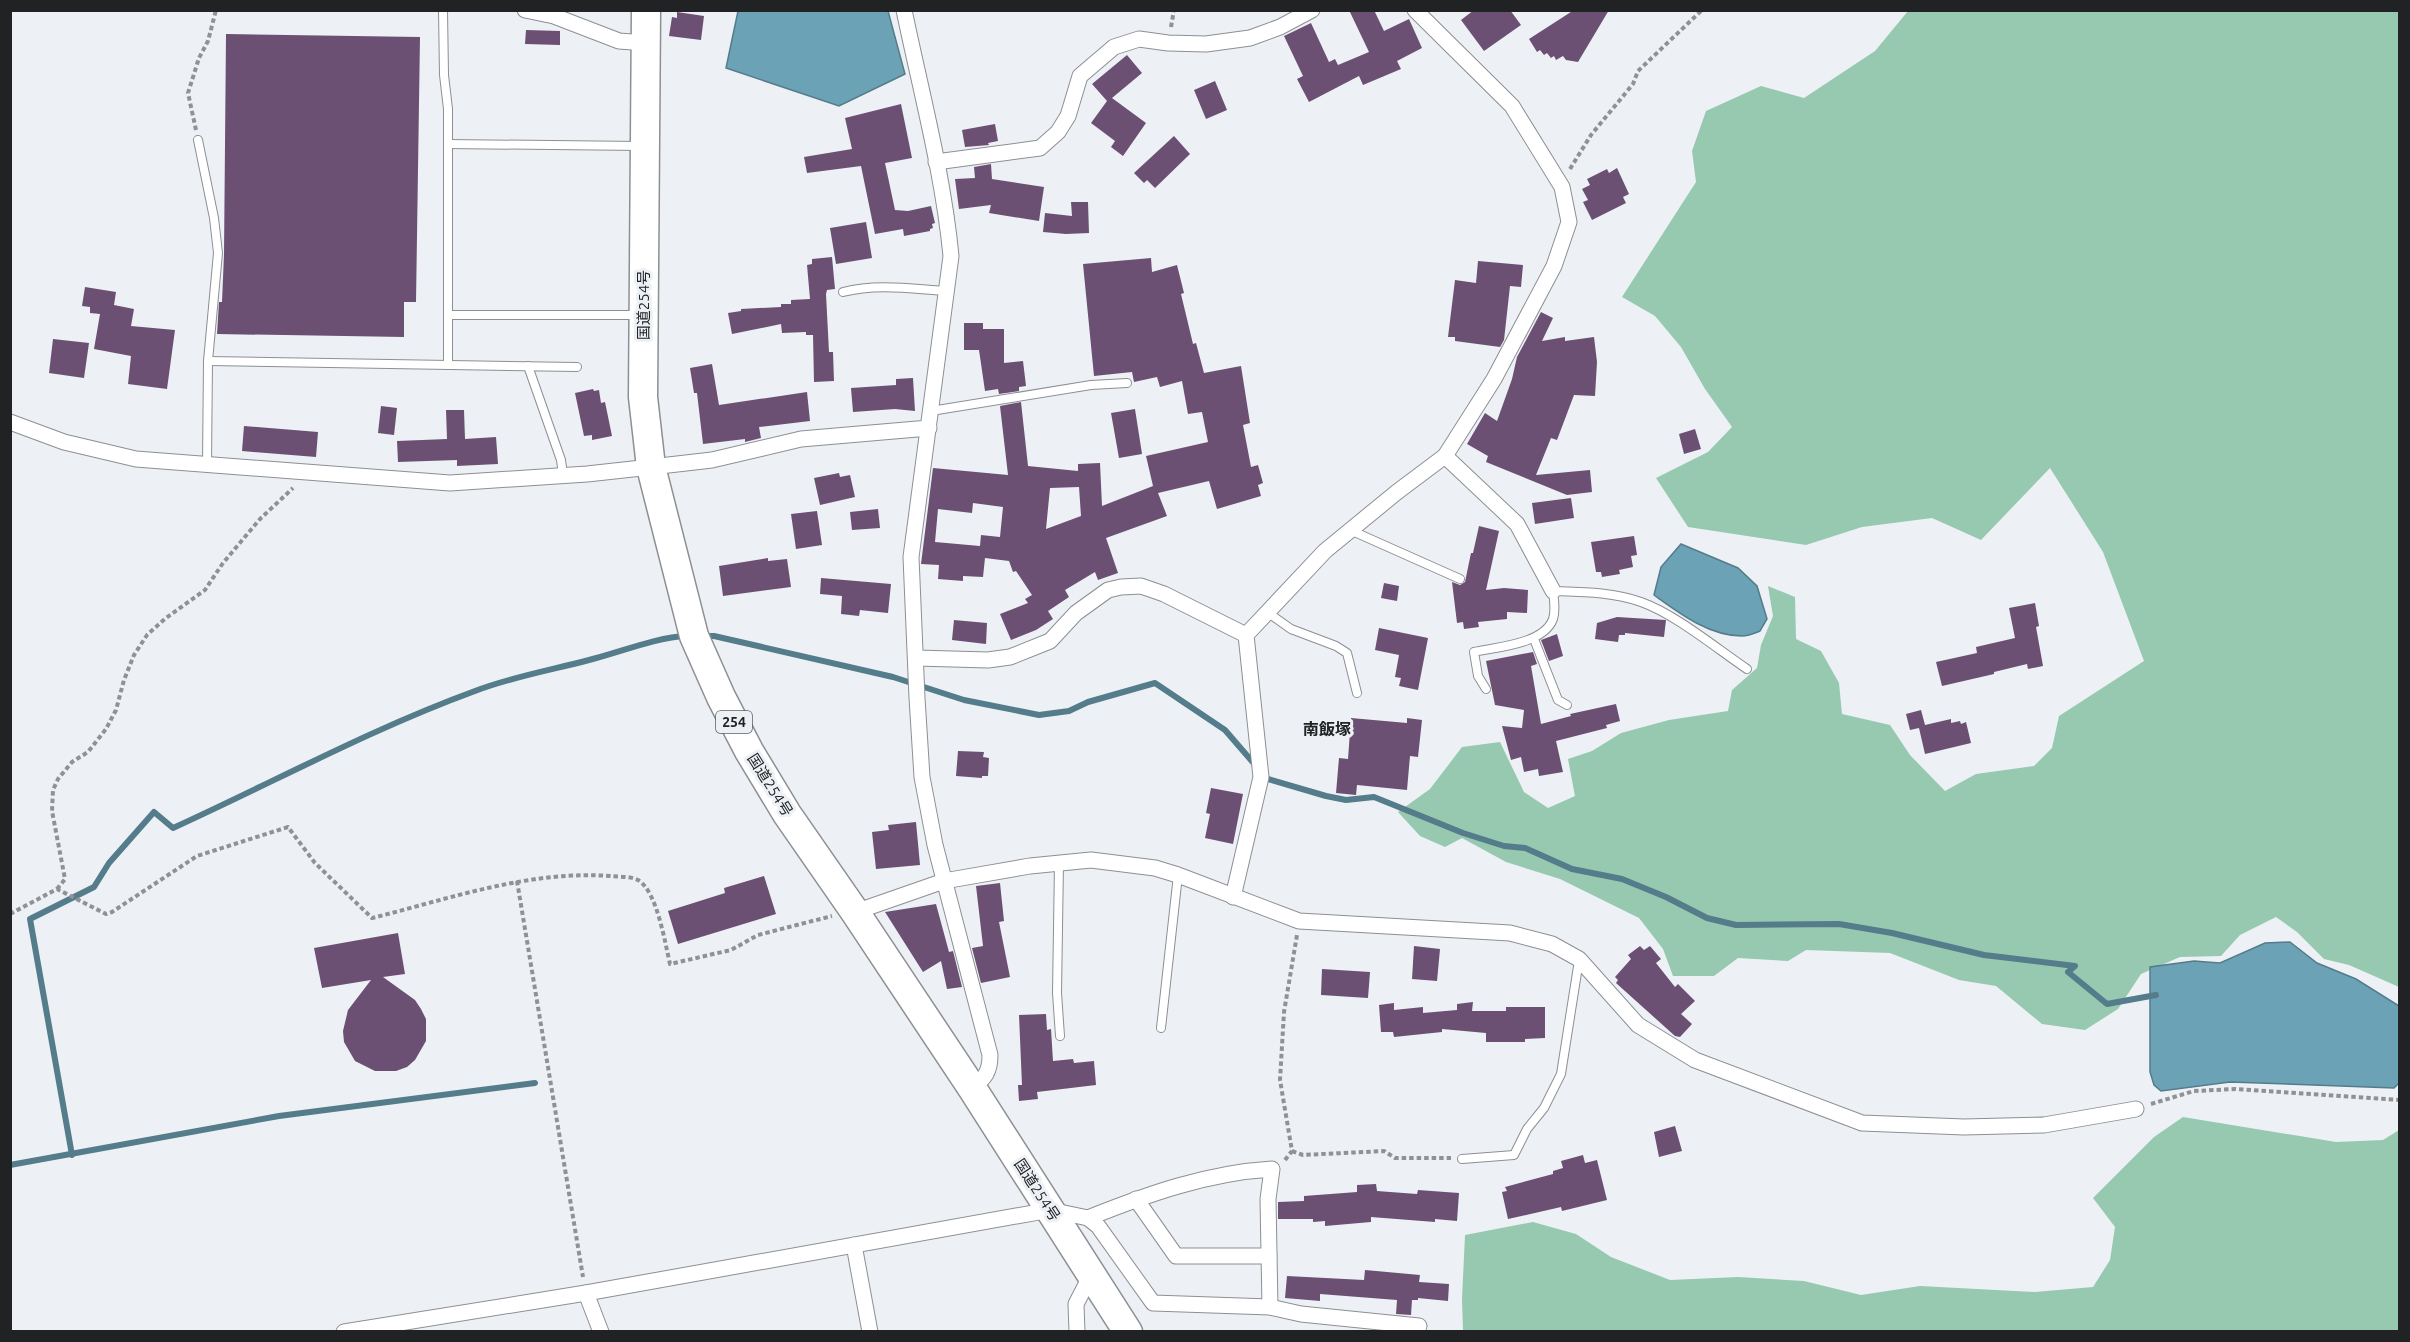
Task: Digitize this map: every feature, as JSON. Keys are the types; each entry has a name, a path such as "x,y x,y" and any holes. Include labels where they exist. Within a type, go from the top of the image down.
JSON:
{"highway":[{"name":"国道254号","path":"646,10 643,397 651,467 694,636 749,752 787,814 972,1088 1128,1332"}],"street":[{"path":"525,10 554,16 619,41 646,43"},
{"path":"904,10 936,162 951,256 929,428 916,505 911,557 922,777 944,881 990,1055 986,1077 972,1088"},
{"path":"936,162 1040,148 1058,132 1068,116 1080,76 1114,46 1138,39 1206,44 1250,39 1280,27 1312,10"},
{"path":"1246,634 1325,551 1445,456 1494,379 1554,266 1569,222 1562,187 1512,106 1416,10"},
{"path":"10,422 64,442 136,459 450,483 563,475 712,460 801,439 929,428"},
{"path":"1445,456 1517,524 1553,591"},
{"path":"916,658 988,660 1010,657 1050,641 1076,614 1108,590 1121,587 1141,586 1164,594 1246,634"},
{"path":"1233,897 1262,777 1246,634"},
{"path":"855,912 944,881 1059,863 1092,860 1155,868 1178,874 1299,921 1510,933 1552,944 1579,959 1638,1025 1695,1060 1862,1123 1965,1127 2044,1125 2136,1109"},
{"path":"1088,1218 1182,1184 1248,1170 1272,1168 1268,1199 1270,1307"},
{"path":"1136,1199 1176,1256 1269,1256"},
{"path":"344,1332 586,1293 1050,1210 1088,1218 1098,1226 1153,1303 1270,1307 1301,1314 1419,1326"},
{"path":"854,1245 870,1332"},
{"path":"1077,1332 1076,1304 1091,1275"},
{"path":"586,1293 601,1332"}],"lane":[{"path":"443,10 444,75 448,109 448,365"},
{"path":"198,140 214,218 218,253 208,361 207,464"},
{"path":"448,144 645,146"},
{"path":"843,292 860,288 891,287 947,291"},
{"path":"448,315 644,315"},
{"path":"208,361 578,367"},
{"path":"528,366 561,460 563,475"},
{"path":"931,411 1091,386 1126,383"},
{"path":"1350,530 1460,579"},
{"path":"1486,689 1478,676 1474,652 1534,639 1546,629 1553,619 1553,591 1601,593 1640,601 1668,614 1747,669"},
{"path":"1267,612 1291,629 1336,645 1347,653 1358,693"},
{"path":"1534,639 1558,700 1567,705"},
{"path":"1059,863 1057,993 1060,1036"},
{"path":"1161,1028 1178,874"},
{"path":"1462,1159 1514,1155 1527,1129 1544,1108 1561,1074 1579,959"}],"path":[{"path":"198,140 188,93 199,58 208,41 216,10"},
{"path":"1562,187 1572,164 1591,135 1633,84 1638,71 1702,10"},
{"path":"10,914 57,889 65,879 52,811 53,789 72,762 88,752 106,729 117,710 124,680 134,656 147,635 205,590 223,563 260,519 288,493 306,472"},
{"path":"57,889 106,914 197,856 288,827 315,863 372,918 517,881 591,875 638,880 651,894 670,964 731,950 758,935 786,926 855,912"},
{"path":"517,881 586,1293"},
{"path":"1272,1168 1287,1159 1292,1151 1280,1080 1284,1012 1299,921"},
{"path":"2136,1109 2194,1091 2235,1089 2383,1101 2400,1100"},
{"path":"1292,1151 1303,1155 1384,1151 1395,1158 1462,1159"}],"green space":[{"path":"1908,11 2399,11 2399,987 2349,965 2324,959 2297,932 2276,917 2240,935 2221,956 2180,957 2141,974 2118,1009 2085,1030 2042,1024 1996,986 1959,980 1890,953 1806,950 1788,961 1738,958 1714,976 1673,976 1663,949 1639,918 1560,879 1506,862 1462,838 1445,847 1420,836 1398,812 1430,789 1462,747 1500,742 1524,792 1548,808 1575,796 1568,759 1592,751 1621,733 1669,720 1728,711 1732,690 1757,668 1761,645 1773,616 1768,586 1795,597 1796,639 1821,651 1839,683 1842,714 1890,725 1910,755 1945,791 1976,774 2034,766 2052,748 2059,716 2144,661 2103,552 2050,468 1981,540 1932,518 1862,527 1806,545 1688,527 1656,478 1708,452 1732,427 1705,389 1681,347 1655,316 1622,297 1696,182 1692,151 1706,111 1761,86 1804,98 1875,51"},
{"path":"2183,1117 2336,1142 2383,1140 2399,1130 2399,1331 1463,1331 1465,1235 1533,1222 1576,1234 1611,1257 1670,1280 1738,1277 1804,1281 1861,1295 1920,1286 2035,1292 2093,1287 2110,1260 2115,1227 2093,1198 2154,1137"}],"water":[{"path":"738,11 888,11 905,74 839,106 726,68"},
{"path":"1681,544 1738,568 1757,586 1767,619 1760,631 1742,636 1706,628 1654,595 1661,567"},
{"path":"2290,942 2317,963 2356,979 2399,1006 2399,1083 2394,1088 2230,1082 2161,1091 2154,1085 2150,1072 2150,967 2194,961 2220,963 2265,943"}],"building":[{"path":"1349,10 1374,10 1384,31 1409,19 1422,48 1397,61 1401,69 1363,85 1359,76 1309,102 1297,79 1303,76 1284,36 1311,23 1329,62 1335,59 1338,65 1369,52"},
{"path":"1474,10 1510,10 1521,25 1484,51 1461,20"},
{"path":"1574,10 1609,10 1578,62 1566,60 1563,56 1556,60 1554,56 1551,58 1547,53 1544,55 1540,50 1537,52 1529,39"},
{"path":"677,12 704,16 701,40 669,36 672,17 677,18"},
{"path":"526,30 560,31 560,45 525,44"},
{"path":"226,34 420,37 416,302 404,302 404,337 217,334 219,302 222,302 224,254"},
{"path":"1127,55 1142,73 1112,98 1146,123 1123,156 1111,147 1115,141 1091,123 1107,101 1092,84"},
{"path":"1215,81 1227,110 1206,119 1194,90"},
{"path":"901,104 912,158 885,163 895,210 908,211 931,206 935,223 932,224 933,228 930,231 904,236 903,229 875,234 861,166 807,173 804,157 852,149 845,118"},
{"path":"995,124 998,141 988,143 989,145 965,147 962,130"},
{"path":"1174,136 1190,154 1155,188 1147,180 1144,183 1134,173"},
{"path":"991,164 992,179 1044,187 1039,221 989,213 991,205 959,209 955,179 975,178 974,167"},
{"path":"1617,168 1629,194 1623,197 1626,203 1592,220 1583,202 1588,200 1582,189 1590,185 1587,179 1607,169 1609,173"},
{"path":"1071,202 1088,202 1089,233 1043,232 1045,213 1072,216"},
{"path":"866,222 872,258 836,264 830,228"},
{"path":"832,257 835,289 827,290 826,294 829,352 833,352 834,381 814,382 813,335 806,335 806,332 782,333 781,324 732,334 728,313 741,311 741,309 781,307 781,304 791,304 791,300 810,299 807,265 812,264 812,259"},
{"path":"1151,258 1152,272 1177,265 1184,293 1181,294 1193,344 1196,343 1204,373 1241,366 1250,423 1243,425 1251,467 1258,465 1263,483 1258,485 1261,496 1217,509 1209,481 1158,493 1167,516 1106,538 1118,573 1098,580 1095,572 1065,590 1069,597 1048,611 1053,619 1036,630 1011,640 1000,614 1028,603 1025,599 1032,595 1016,571 1013,572 1009,561 985,558 983,577 963,576 963,581 938,579 939,565 921,564 933,468 1008,475 1000,406 1021,402 1028,466 1078,471 1078,464 1100,463 1102,506 1153,486 1146,456 1208,442 1202,412 1188,414 1182,381 1160,387 1157,377 1134,382 1132,372 1094,376 1083,264","holes":["1079,487 1081,516 1046,529 1050,488","973,503 1003,507 1000,537 981,535 980,546 935,542 938,509 972,513"]},
{"path":"1478,261 1523,265 1521,287 1510,286 1504,340 1500,347 1455,341 1455,337 1448,337 1455,280 1476,283"},
{"path":"85,287 116,292 114,305 134,309 131,326 175,330 167,389 128,384 131,356 94,349 100,314 90,313 90,307 82,306"},
{"path":"1541,312 1553,318 1542,341 1565,337 1565,341 1594,337 1597,362 1595,396 1574,395 1557,440 1551,438 1536,475 1590,470 1592,492 1567,495 1486,462 1488,456 1467,444 1485,413 1497,421 1517,357"},
{"path":"964,323 983,323 983,329 1004,329 1004,363 1023,361 1026,386 1019,387 1019,391 999,394 998,389 985,391 979,350 964,350"},
{"path":"53,339 89,343 84,378 49,373"},
{"path":"712,364 719,405 807,392 810,421 759,427 761,438 745,442 745,439 703,444 697,393 694,393 690,368"},
{"path":"913,378 915,411 895,409 853,412 851,388 896,385 896,379"},
{"path":"593,389 594,391 599,390 601,403 605,402 612,436 592,440 592,435 584,436 575,393"},
{"path":"381,406 397,408 394,435 378,433"},
{"path":"1135,409 1142,454 1119,458 1111,413"},
{"path":"446,410 464,410 465,439 496,437 498,464 457,466 457,460 398,462 397,441 447,439"},
{"path":"244,426 318,432 316,457 242,451"},
{"path":"1695,429 1701,449 1684,454 1679,434"},
{"path":"839,473 840,477 850,475 855,497 820,505 814,478"},
{"path":"1571,498 1574,518 1535,524 1532,503"},
{"path":"878,509 880,528 852,530 850,512"},
{"path":"817,511 822,545 796,549 791,514"},
{"path":"1479,526 1499,531 1486,590 1504,588 1528,590 1527,613 1507,612 1507,619 1478,622 1479,627 1464,629 1463,622 1457,623 1452,582 1460,585 1465,582"},
{"path":"1634,536 1637,555 1631,556 1633,567 1619,570 1620,574 1602,577 1601,572 1596,572 1591,542"},
{"path":"768,558 768,561 787,559 791,587 723,596 719,566"},
{"path":"821,578 891,584 888,613 860,610 859,616 841,614 842,596 820,594"},
{"path":"1384,583 1399,586 1397,601 1381,598"},
{"path":"2035,603 2039,626 2036,627 2043,666 2028,669 2027,664 1942,686 1936,662 1977,653 1976,647 2015,638 2009,608"},
{"path":"1617,617 1666,620 1664,637 1625,633 1625,635 1619,635 1618,642 1595,639 1597,623"},
{"path":"954,620 987,623 986,644 952,640"},
{"path":"1379,628 1428,638 1418,690 1399,686 1401,678 1395,677 1399,655 1375,650"},
{"path":"1557,634 1563,656 1549,661 1541,640"},
{"path":"1533,652 1537,664 1531,666 1541,724 1571,716 1570,714 1616,704 1620,721 1606,725 1607,728 1556,741 1563,772 1539,776 1538,769 1524,772 1521,757 1511,760 1502,726 1522,728 1524,710 1495,705 1486,661"},
{"path":"1921,710 1925,725 1951,719 1951,723 1966,722 1971,743 1925,754 1919,728 1910,730 1906,714"},
{"path":"1351,718 1407,723 1407,718 1422,720 1418,757 1410,756 1407,790 1357,785 1356,795 1336,793 1339,758 1348,759"},
{"path":"958,751 984,752 983,757 989,758 988,776 982,776 982,778 956,776"},
{"path":"1211,788 1243,794 1233,844 1205,838 1210,814 1206,813"},
{"path":"916,822 920,865 876,869 872,832 889,830 888,825"},
{"path":"764,876 776,914 678,944 668,911 725,893 724,888"},
{"path":"1000,883 1004,921 999,922 1010,977 981,983 972,948 983,946 976,886"},
{"path":"936,904 949,952 953,951 962,987 947,989 941,961 923,972 885,912"},
{"path":"398,933 405,974 383,977 415,1000 426,1019 426,1041 415,1060 407,1067 396,1071 375,1071 355,1061 344,1042 343,1031 348,1010 371,980 322,988 314,948"},
{"path":"1414,946 1440,949 1437,981 1412,979"},
{"path":"1640,946 1644,950 1650,946 1661,959 1656,963 1675,987 1678,984 1695,1001 1681,1014 1692,1024 1680,1037 1675,1036 1616,983 1618,980 1615,977 1631,959 1628,955"},
{"path":"1322,969 1370,972 1368,998 1321,995"},
{"path":"1473,1002 1472,1011 1506,1011 1506,1007 1545,1007 1545,1038 1525,1039 1525,1042 1486,1042 1486,1033 1442,1029 1442,1032 1394,1037 1393,1032 1381,1032 1379,1005 1394,1003 1394,1010 1423,1007 1423,1013 1457,1010 1457,1004"},
{"path":"1046,1014 1047,1030 1051,1029 1053,1061 1073,1059 1074,1063 1094,1061 1096,1085 1037,1092 1038,1099 1019,1101 1018,1085 1022,1085 1019,1015"},
{"path":"1675,1126 1682,1151 1659,1157 1654,1132"},
{"path":"1583,1155 1585,1163 1597,1160 1607,1200 1562,1211 1561,1207 1508,1219 1502,1192 1507,1191 1505,1187 1553,1174 1553,1171 1563,1168 1561,1161"},
{"path":"1376,1184 1377,1191 1417,1194 1418,1190 1459,1193 1457,1221 1435,1219 1435,1222 1371,1217 1371,1222 1325,1226 1325,1221 1313,1222 1313,1219 1278,1219 1278,1202 1304,1201 1304,1196 1357,1192 1357,1185"},
{"path":"1365,1270 1420,1275 1419,1282 1449,1284 1448,1301 1418,1298 1418,1300 1412,1300 1411,1315 1396,1314 1397,1300 1320,1294 1320,1301 1285,1298 1287,1276 1364,1280"}],"waterway":[{"path":"72,1155 30,919 94,887 109,863 154,812 173,828 360,739 475,691 650,642 686,636"},
{"path":"702,636 714,636 893,677 964,700 1039,715 1069,711 1088,702 1155,683 1225,730 1257,767"},
{"path":"1264,774 1268,779 1326,796 1346,800 1374,797 1463,833 1504,846 1525,848 1572,869 1622,879 1666,897 1707,918 1736,925 1839,924 1892,933 1984,955 2075,966 2068,972 2107,1004 2156,995"},
{"path":"10,1165 279,1116 535,1083"}],"district":[{"name":"南飯塚","path":"1327,729"}]}
